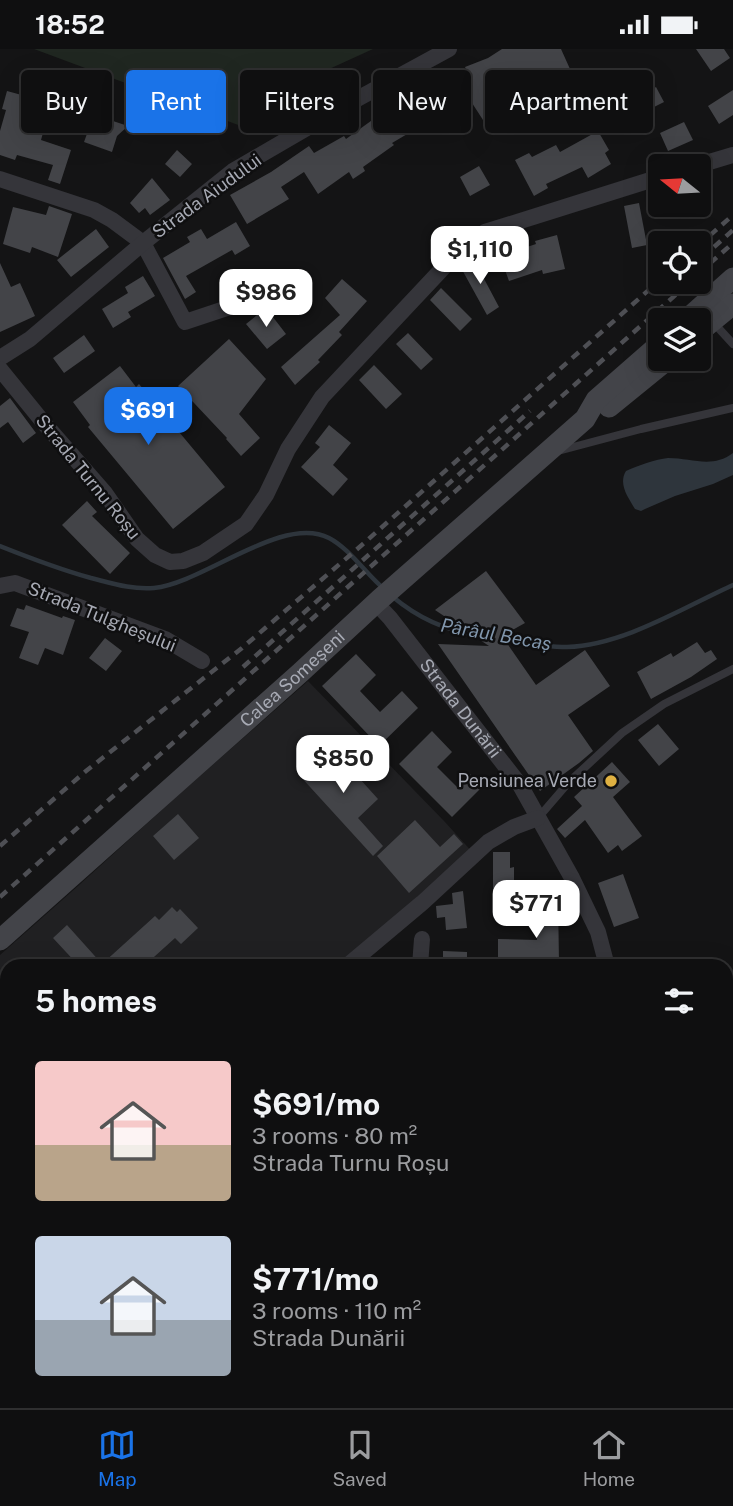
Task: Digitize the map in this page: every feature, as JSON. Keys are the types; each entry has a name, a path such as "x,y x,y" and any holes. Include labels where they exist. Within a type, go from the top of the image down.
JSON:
{"main road":[{"path":"719,314 733,278"},
{"name":"Calea Someșeni","path":"586,419 596,400 648,354"},
{"name":"Calea Someșeni","path":"0,940 377,602 586,419 602,412 653,371"}],"street":[{"name":"Strada Aiudului","path":"0,358 30,339 233,171 429,54 449,49"},
{"path":"711,162 733,155"},
{"path":"0,179 94,210 113,220 143,243 185,322 270,294"},
{"name":"Strada Turnu Roșu","path":"0,369 105,493 137,539 155,555 170,562 183,561 203,553 246,524 266,495 288,449 322,397 458,252 485,232 648,181"},
{"name":"Strada Tulgheșului","path":"0,586 15,583 165,639 202,661"},
{"name":"Strada Dunării","path":"377,602 520,785 572,878 598,932 605,959"},
{"path":"355,959 488,842 514,827 538,818"},
{"path":"421,959 422,939"}],"lane":[{"path":"719,314 733,344"},
{"path":"545,455 733,408"},
{"path":"538,818 569,782 622,733 664,704 733,669"}],"shaded area":[{"path":"34,49 373,49 327,70 240,70 240,126 226,120 226,70 126,70 126,83 112,78 112,70 90,70"},
{"path":"733,453 733,475 641,511 635,509 625,490 623,481 626,471 641,465 668,458 710,462"},
{"path":"308,681 475,855 355,959 0,959 0,955"}],"building":[{"path":"502,49 561,49 570,69 485,70 483,120 471,101 471,70 465,67"},
{"path":"696,49 724,49 730,58 711,71"},
{"path":"656,87 664,102 653,108 653,89"},
{"path":"733,90 733,115 719,124 708,106"},
{"path":"7,91 21,95 21,133 43,133 41,140 71,150 60,184 48,180 53,165 17,155 15,160 0,155 0,131 6,110 2,109"},
{"path":"373,119 373,133 409,133 363,167 365,171 353,179 349,172 318,194 304,172 281,187 289,199 247,224 230,195 309,146 314,153 344,136 346,139 359,133 359,130"},
{"path":"112,121 126,125 117,136 112,152 84,142 87,133 112,133"},
{"path":"684,122 693,140 668,151 660,133"},
{"path":"599,133 609,150 605,153 611,164 588,178 582,167 546,184 548,188 534,196 515,160 529,153 532,157 556,145 560,152"},
{"path":"177,150 192,164 180,177 165,164"},
{"path":"479,166 490,185 470,196 460,177"},
{"path":"152,178 170,200 150,215 145,208 139,213 130,203"},
{"path":"639,203 647,245 632,248 624,206"},
{"path":"49,206 72,214 58,257 32,247 30,253 3,244 13,207 46,215"},
{"path":"236,222 250,246 235,255 232,250 186,276 196,292 185,299 163,258 190,242 187,237 201,229 207,239"},
{"path":"96,229 109,247 71,277 57,260"},
{"path":"557,235 565,269 543,274 542,270 509,281 500,256"},
{"path":"473,258 499,307 487,315 460,266"},
{"path":"0,263 11,287 20,283 35,316 0,332"},
{"path":"143,276 155,296 128,312 131,317 113,328 102,309 128,293 125,287"},
{"path":"342,279 367,301 339,332 342,335 318,360 320,362 295,385 281,367 340,315 325,298"},
{"path":"441,288 472,319 460,331 430,300"},
{"path":"266,308 286,334 267,349 246,324"},
{"path":"408,333 433,359 421,370 396,344"},
{"path":"84,335 95,351 64,373 53,358"},
{"path":"229,339 266,379 239,414 260,438 241,456 178,386"},
{"path":"374,365 402,394 386,409 359,380"},
{"path":"120,366 136,387 139,384 225,487 173,529 88,427 90,425 73,402"},
{"path":"10,398 36,433 23,443 8,422 0,428 0,406"},
{"path":"329,425 351,443 333,465 348,479 333,496 301,467 320,447 315,443"},
{"path":"87,501 97,512 92,516 130,553 110,574 62,525"},
{"path":"486,571 525,623 502,636 536,685 585,650 610,686 568,715 593,751 540,791 438,644 489,646 435,610"},
{"path":"26,605 75,620 63,655 45,648 38,665 19,658 29,632 10,626 17,608 24,610"},
{"path":"105,638 122,651 106,671 89,658"},
{"path":"697,642 705,653 711,650 717,659 651,699 637,672 671,653 673,657"},
{"path":"356,654 376,675 360,691 380,712 402,691 418,708 379,746 322,686"},
{"path":"658,724 679,749 659,766 638,740"},
{"path":"432,731 452,752 437,767 457,787 470,774 483,786 452,817 399,764"},
{"path":"331,747 378,799 358,818 383,846 373,856 300,776"},
{"path":"612,762 630,782 613,797 642,836 622,851 618,845 608,853 585,820 565,838 557,829 582,806 574,797"},
{"path":"178,814 199,838 174,860 153,836"},
{"path":"415,820 440,847 454,834 463,844 409,893 377,856"},
{"path":"493,852 510,852 510,868 514,867 514,888 493,888"},
{"path":"623,874 639,918 614,927 598,883"},
{"path":"463,891 467,928 446,930 445,917 437,918 436,906 453,904 452,893"},
{"path":"558,897 559,959 498,959 498,939 537,940 536,906"},
{"path":"172,907 177,912 180,909 198,928 181,944 175,938 152,959 108,959 155,916 159,920"},
{"path":"67,925 98,959 72,959 53,938"},
{"path":"443,951 467,952 467,959 443,959"}],"waterway":[{"name":"Pârâul Becaș","path":"0,546 91,578 122,586 154,588 196,575 266,542 289,535 310,533 337,543 384,589"},
{"name":"Pârâul Becaș","path":"502,640 567,647 610,640 652,624 733,585"},
{"name":"Pârâul Becaș","path":"393,597 432,622 476,635"}],"railway":[{"path":"711,234 733,215"},
{"path":"714,247 733,230"},
{"path":"711,262 733,243"},
{"path":"0,846 86,771 242,648 648,291"},
{"path":"0,897 677,294"},
{"path":"243,667 530,411"}],"place":[{"name":"Pensiunea Verde","path":"611,781"}]}
